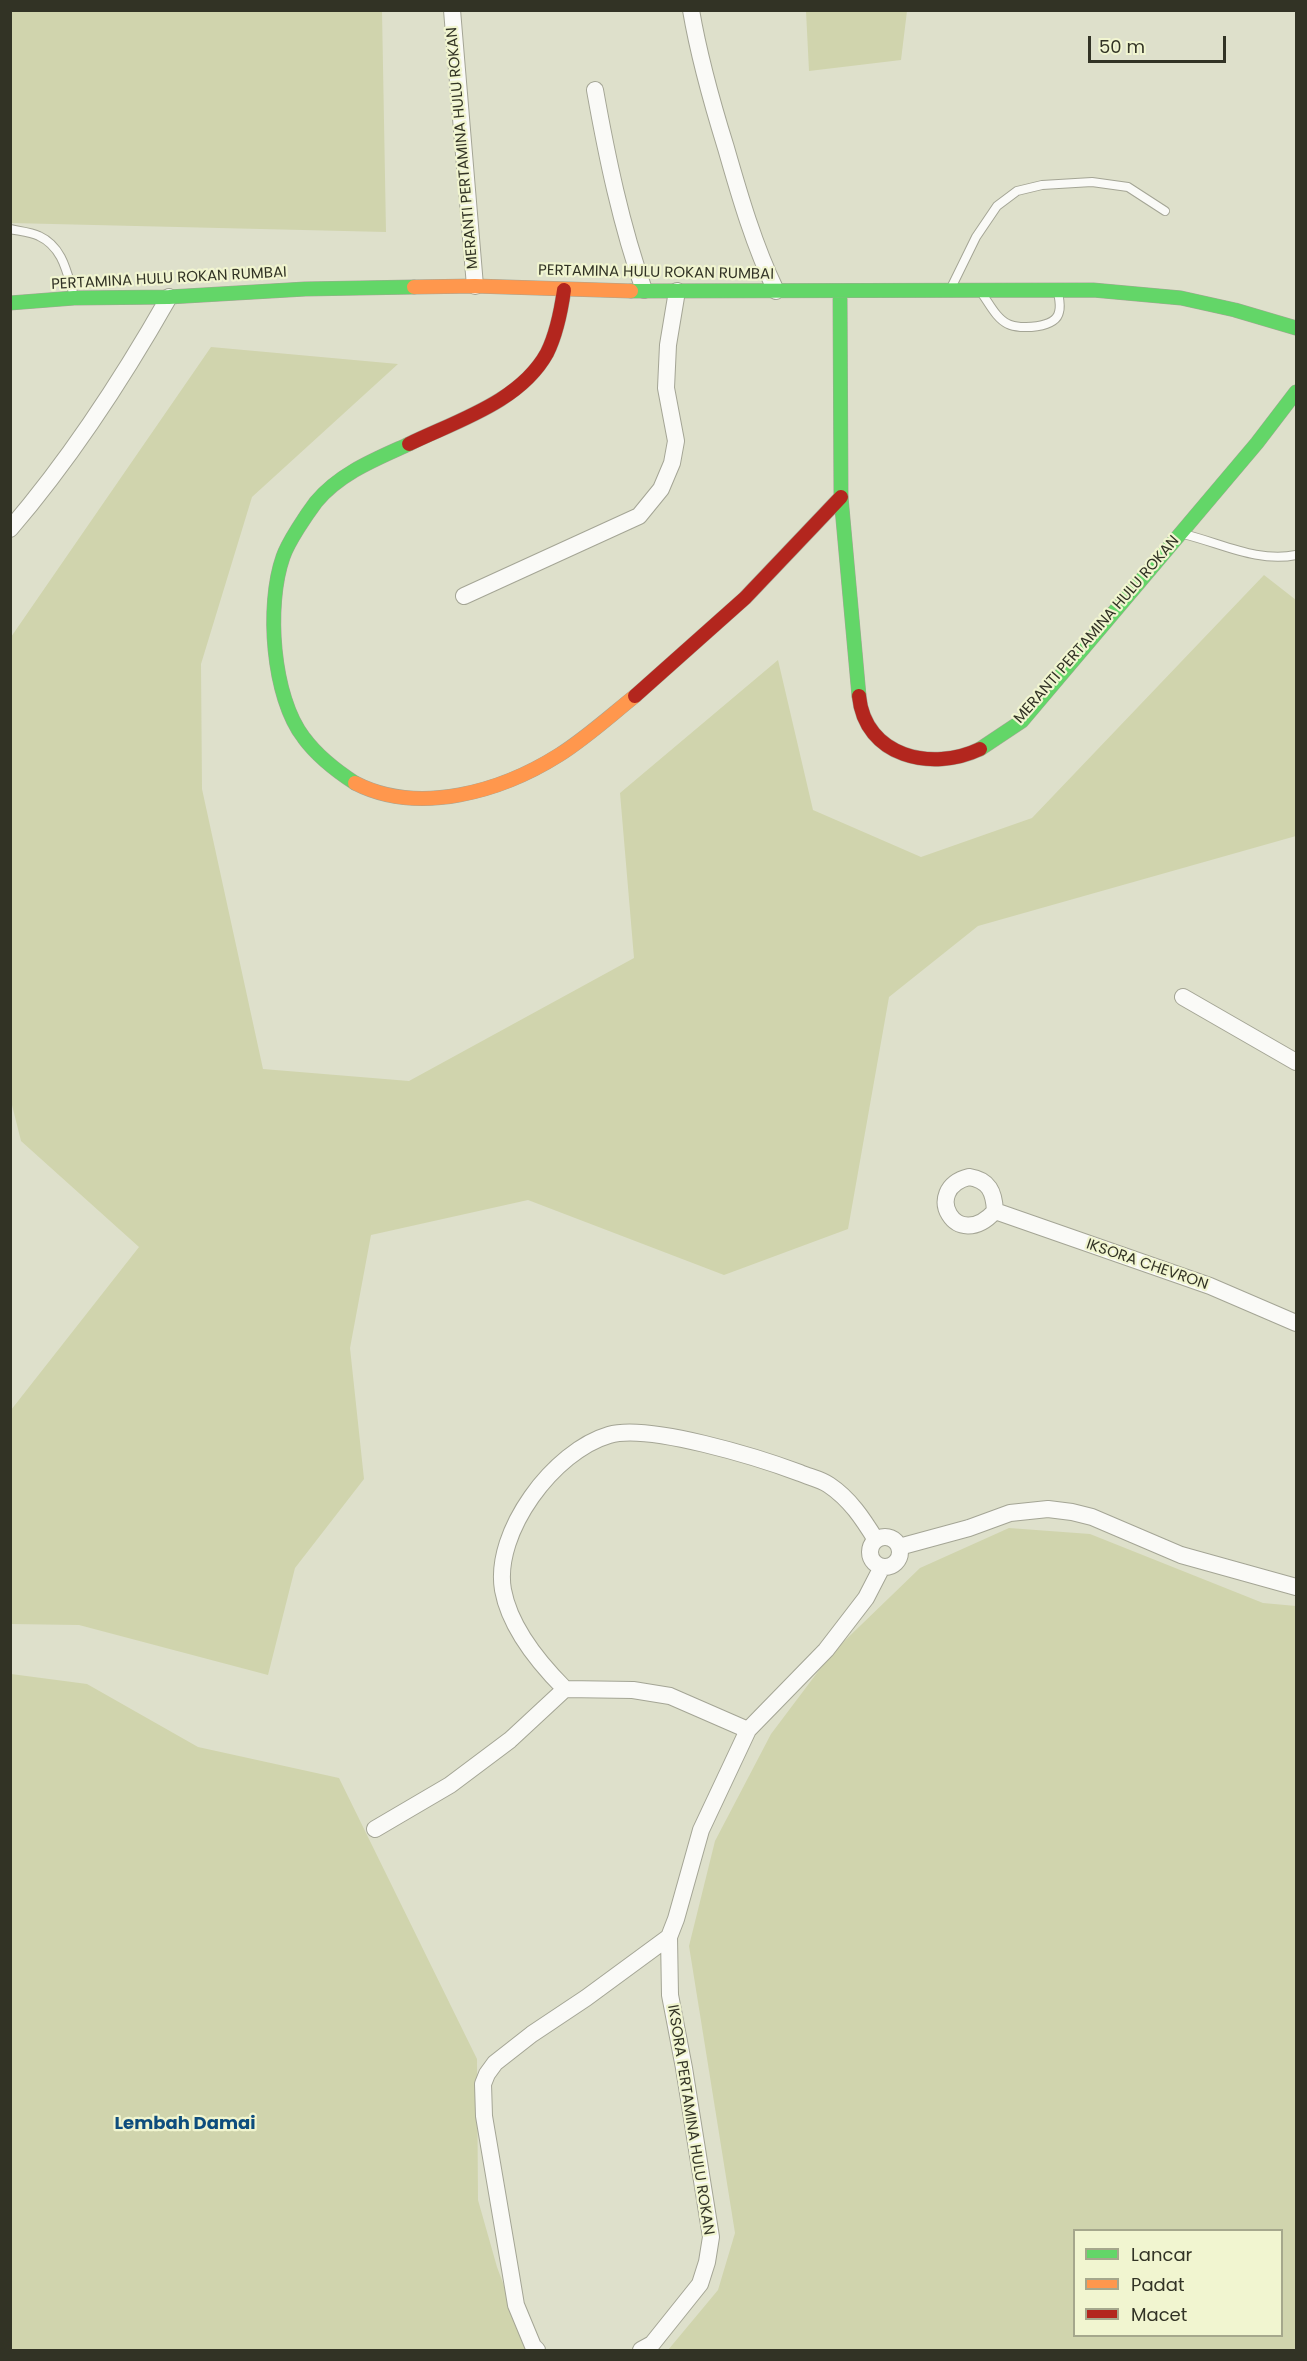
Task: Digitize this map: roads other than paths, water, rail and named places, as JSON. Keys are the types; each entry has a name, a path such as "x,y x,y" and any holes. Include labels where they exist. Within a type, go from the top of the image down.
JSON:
{"street":[{"name":"MERANTI PERTAMINA HULU ROKAN","path":"452,10 475,286"},
{"path":"691,10 715,112 740,197 761,258 776,291"},
{"path":"595,90 610,173 632,257 644,290"},
{"name":"PERTAMINA HULU ROKAN RUMBAI","path":"10,303 74,298 169,297 305,289 475,286 677,291 1058,290 1128,292 1181,298 1235,310 1296,328"},
{"path":"564,290 557,329 542,361 528,379 487,406 355,468 318,500 282,558 275,628 278,676 290,715 305,740 328,764 355,784 378,794 412,800 443,798 476,790 552,759 685,654 747,596 841,497"},
{"path":"464,596 639,516 661,489 672,463 676,441 666,388 668,345 677,291"},
{"name":"MERANTI PERTAMINA HULU ROKAN","path":"840,291 841,497 860,702 873,734 913,757 947,760 964,756 994,741 1022,721 1257,442 1296,392"},
{"path":"10,529 35,500 135,358 169,297"},
{"path":"1183,996 1296,1062"},
{"name":"IKSORA CHEVRON","path":"995,1211 1210,1286 1296,1323"},
{"path":"565,1689 541,1665 509,1613 503,1589 502,1567 512,1532 537,1489 571,1453 610,1434 641,1433 685,1440 761,1458 828,1484 857,1511 876,1540"},
{"path":"899,1547 969,1528 1010,1513 1056,1510 1092,1517 1181,1555 1296,1587"},
{"path":"890,1538 899,1547 897,1562 882,1567 872,1561 870,1550 876,1540 890,1538"},
{"name":"IKSORA PERTAMINA HULU ROKAN","path":"641,2350 652,2344 700,2284 707,2262 711,2237 670,1995 669,1937 701,1830 748,1730 826,1650 866,1598 882,1567"},
{"path":"375,1829 450,1785 510,1740 565,1689 633,1690 670,1696 748,1730"},
{"path":"537,2350 533,2346 516,2305 484,2116 483,2084 495,2063 669,1937"}],"lane":[{"path":"950,289 976,237 997,206 1017,191 1042,185 1065,183 1128,187 1165,211"},
{"path":"10,229 39,236 54,247 64,261 74,298"},
{"path":"979,290 1001,320 1018,328 1038,327 1055,318 1059,313 1058,290"},
{"path":"1180,534 1207,540 1241,552 1275,558 1296,555"}],"district":[{"name":"Lembah Damai","path":"185,2124"}]}
